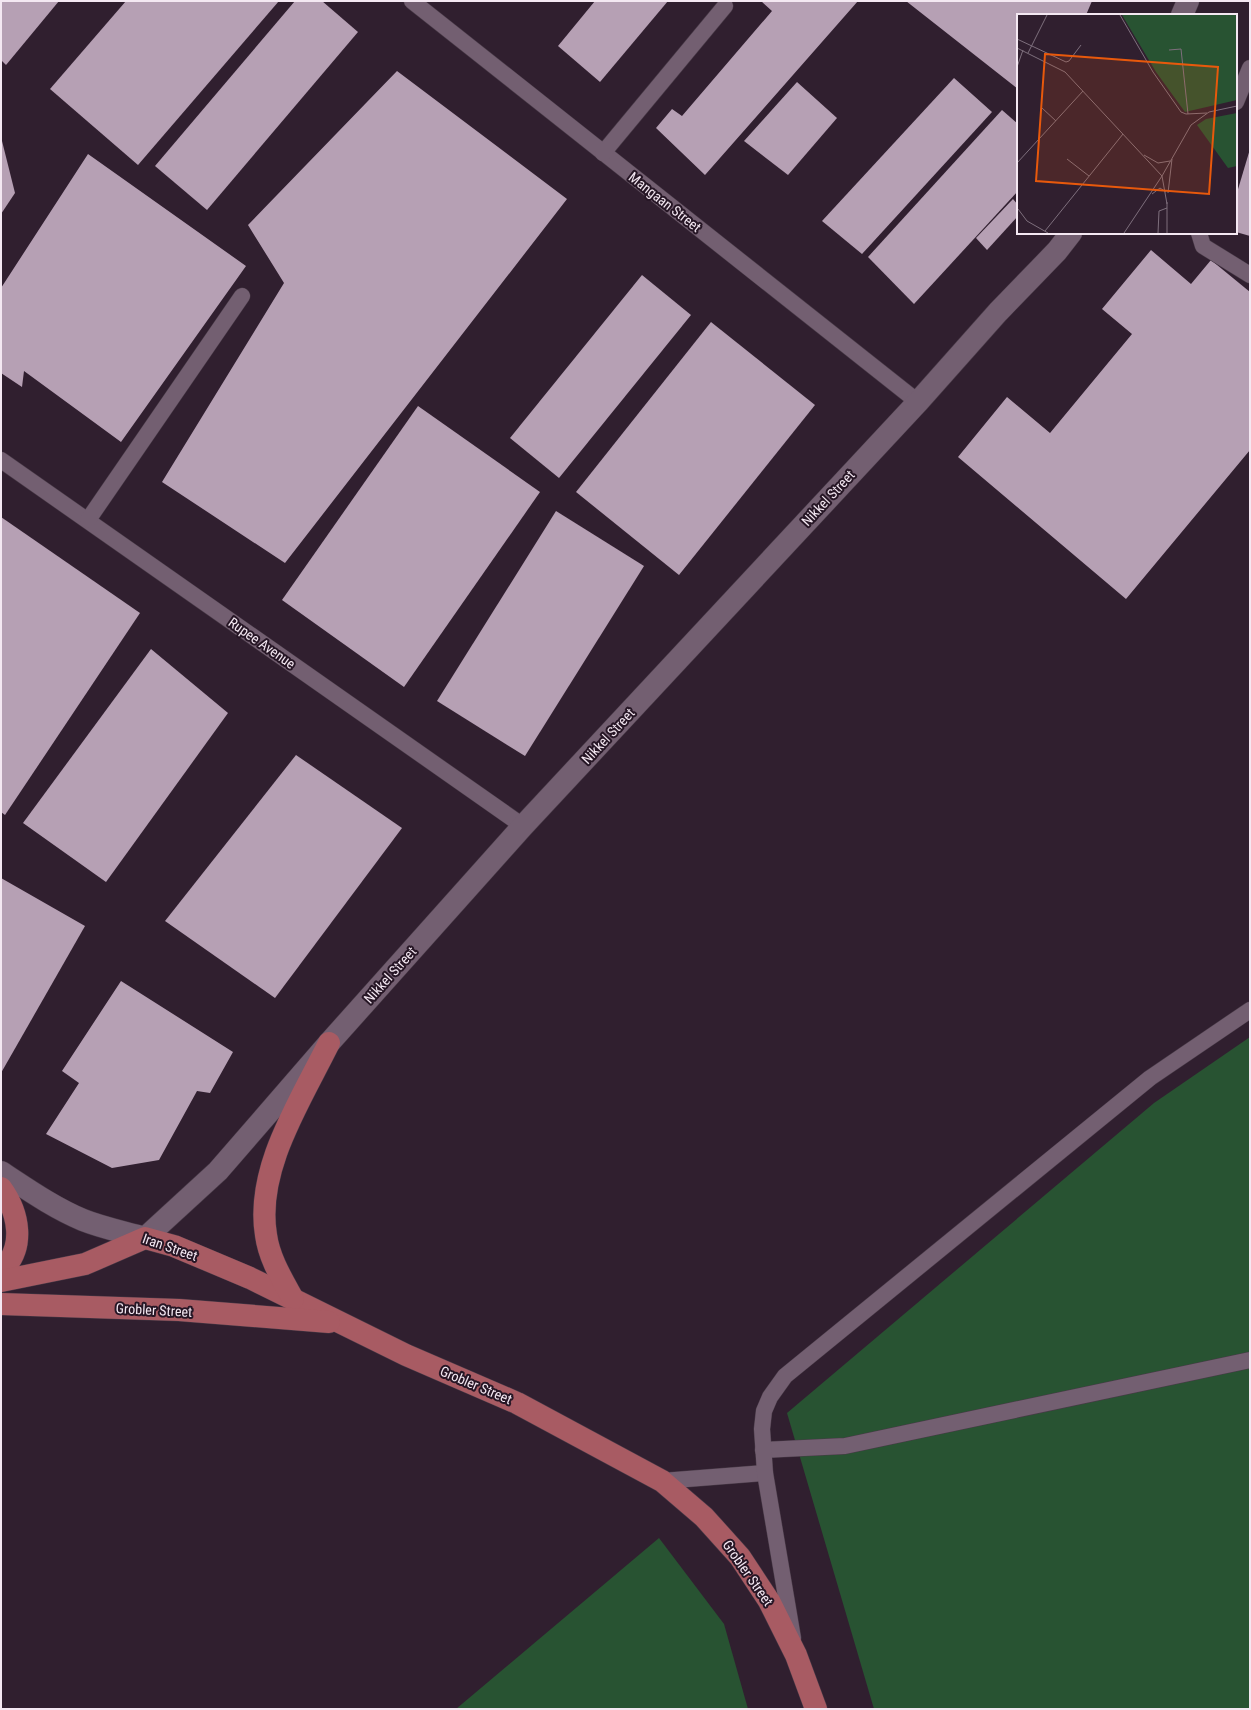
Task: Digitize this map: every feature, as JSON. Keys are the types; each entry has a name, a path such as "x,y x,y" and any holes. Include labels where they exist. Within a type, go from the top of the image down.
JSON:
{"main road":[{"path":"292,1299 278,1270 267,1239 265,1209 267,1190 272,1166 280,1140 329,1043"},
{"path":"1,1188 9,1199 15,1213 18,1236 16,1250 1,1271"},
{"path":"1,1281 85,1264 145,1238"},
{"name":"Iran Street","path":"145,1238 174,1246 250,1278 339,1323"},
{"name":"Grobler Street","path":"1,1304 179,1310 339,1323 406,1355 517,1403 662,1481 704,1517 740,1557 769,1601 796,1655 816,1709"}],"street":[{"path":"1182,14 1188,1"},
{"name":"Nikkel Street","path":"145,1238 218,1171 329,1043 524,826 918,402 998,312 1057,251 1070,234"},
{"name":"Iran Street","path":"1,1172 38,1196 81,1219 103,1227 145,1238"}],"lane":[{"name":"Mangaan Street","path":"412,1 918,402"},
{"path":"603,152 725,6"},
{"path":"1237,100 1250,68"},
{"path":"1199,234 1203,246 1250,275"},
{"path":"88,520 242,296"},
{"name":"Rupee Avenue","path":"1,460 524,826"},
{"path":"796,1655 765,1473 762,1429 764,1411 770,1397 785,1376 1150,1078 1250,1010"},
{"path":"764,1450 845,1446 1250,1360"},
{"path":"662,1481 765,1473"}],"green space":[{"path":"1250,1037 1250,1709 874,1709 787,1413 1154,1103"},
{"path":"659,1538 724,1624 748,1709 456,1709"}],"building":[{"path":"1,1 59,1 6,65 1,60"},
{"path":"126,1 279,1 138,165 50,89"},
{"path":"295,1 322,1 358,32 207,210 155,166"},
{"path":"595,1 668,1 600,82 558,46"},
{"path":"761,1 858,1 705,175 656,128 672,109 682,116 772,11"},
{"path":"906,1 1092,1 1086,14 1017,14 1017,88"},
{"path":"397,71 567,199 285,563 162,482 284,283 248,225"},
{"path":"954,78 992,112 862,254 822,221"},
{"path":"797,82 837,118 788,175 744,141"},
{"path":"1002,110 1017,123 1017,192 914,304 868,257"},
{"path":"1,137 15,193 1,214"},
{"path":"1250,149 1250,236 1237,232 1237,193"},
{"path":"88,154 246,266 121,442 24,371 22,387 1,373 1,288"},
{"path":"1013,199 1017,204 1017,217 987,250 976,238"},
{"path":"1151,250 1191,284 1211,260 1250,292 1250,450 1126,599 958,457 1007,397 1050,433 1132,334 1102,309"},
{"path":"642,275 691,315 559,478 510,438"},
{"path":"711,322 815,405 679,575 576,492"},
{"path":"418,406 540,492 404,687 282,600"},
{"path":"556,511 644,566 525,756 437,701"},
{"path":"1,517 140,613 5,815 1,812"},
{"path":"151,649 228,713 106,882 23,823"},
{"path":"296,755 402,828 275,998 165,921"},
{"path":"1,878 85,926 1,1073"},
{"path":"121,981 233,1052 210,1093 197,1091 159,1160 112,1168 46,1134 79,1083 62,1071"}]}
